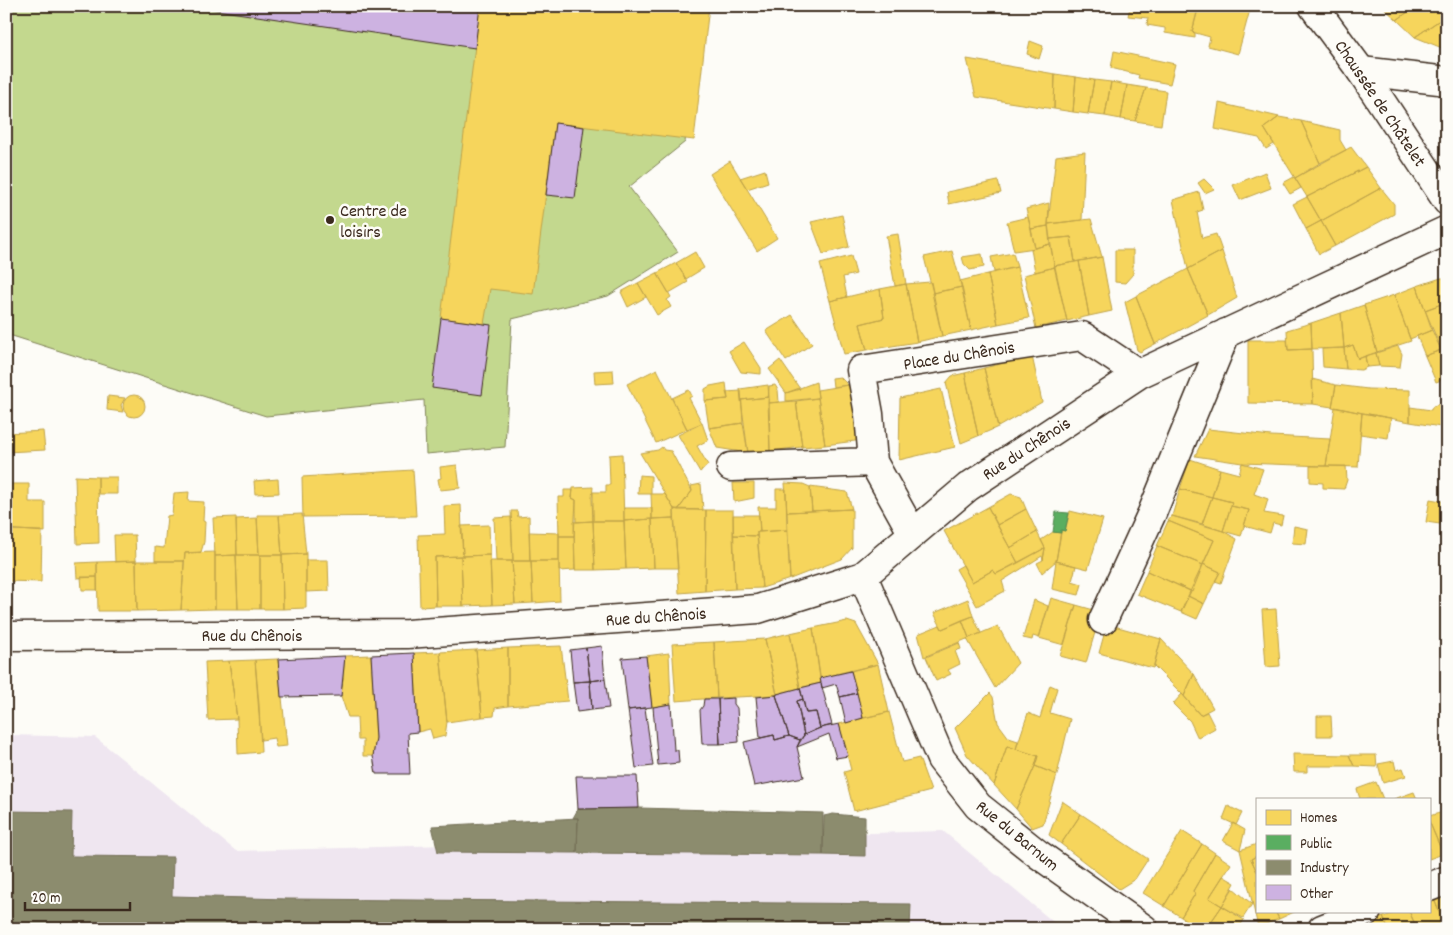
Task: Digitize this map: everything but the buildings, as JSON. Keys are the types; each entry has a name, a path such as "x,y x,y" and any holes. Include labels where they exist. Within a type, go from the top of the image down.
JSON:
{"street":[{"name":"Chaussée de Châtelet","path":"1313,6 1361,71 1447,201"},
{"path":"1361,71 1447,82"},
{"name":"Rue du Chênois","path":"6,636 407,634 758,610 863,576 968,487 1139,374 1447,230"},
{"path":"1103,620 1152,514 1226,333"},
{"name":"Place du Chênois","path":"913,534 873,462 861,370 1082,336 1139,374"},
{"path":"731,467 873,462"},
{"name":"Rue du Barnum","path":"863,576 941,759 978,806 1038,854 1144,929"},
{"path":"1430,887 1447,880"},
{"path":"1322,929 1364,912"}],"shaded area":[{"path":"6,735 95,737 236,851 943,831 1062,929 6,929"}],"green space":[{"name":"Centre de loisirs","path":"6,6 703,6 685,142 629,187 678,252 608,296 512,319 505,447 426,454 424,400 266,416 6,334"}],"place":[{"name":"Centre de loisirs","path":"330,220"}]}
